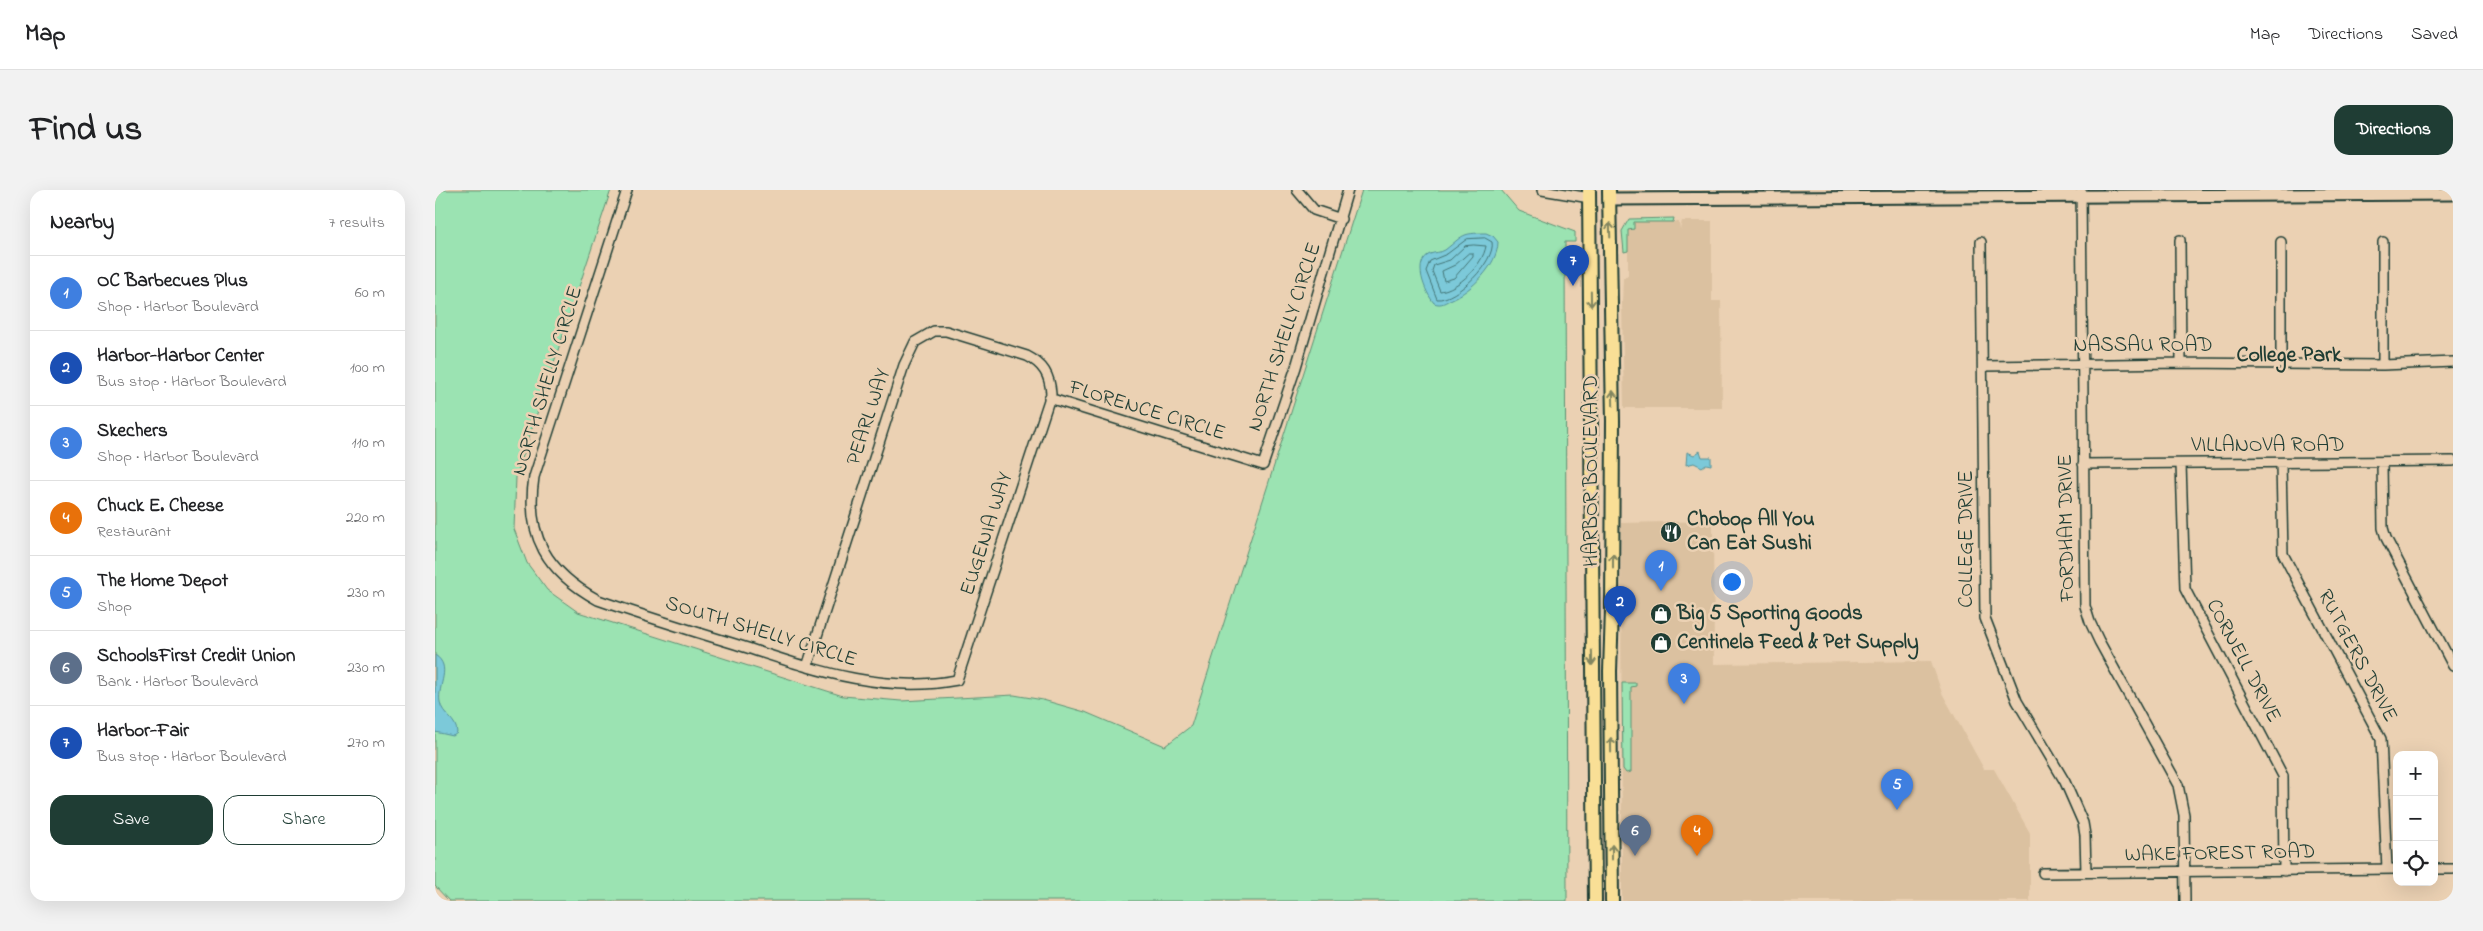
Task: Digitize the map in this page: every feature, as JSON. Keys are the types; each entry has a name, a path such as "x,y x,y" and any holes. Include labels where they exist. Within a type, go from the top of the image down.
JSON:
{"main road":[{"path":"1589,194 2453,194"},
{"name":"HARBOR BOULEVARD","path":"1589,194 1595,901"},
{"name":"HARBOR BOULEVARD","path":"1609,194 1613,421 1613,610 1610,671 1612,901"}],"street":[{"name":"NORTH SHELLY CIRCLE","path":"617,607 583,592 557,571 544,553 537,538 531,495 534,477 627,190"},
{"name":"NORTH SHELLY CIRCLE","path":"1297,190 1303,200 1314,210 1341,219"},
{"name":"NORTH SHELLY CIRCLE","path":"1263,465 1341,219 1348,190"},
{"path":"1542,190 1589,194"},
{"name":"FORDHAM DRIVE","path":"2081,193 2084,585 2087,615 2178,786 2184,815 2185,901"},
{"path":"2180,240 2181,362"},
{"name":"COLLEGE DRIVE","path":"1981,242 1984,366 1985,618 2017,701 2065,782 2083,823 2086,872"},
{"path":"2281,242 2281,364"},
{"path":"2383,242 2383,365"},
{"name":"PEARL WAY","path":"807,667 904,365 915,342 926,334 946,331 1027,356 1035,360 1049,377 1049,398"},
{"name":"NASSAU ROAD","path":"1984,366 2181,362 2383,365 2453,362"},
{"name":"FLORENCE CIRCLE","path":"1049,398 1263,465"},
{"name":"EUGENIA WAY","path":"957,680 1049,398"},
{"name":"VILLANOVA ROAD","path":"2083,464 2281,464 2453,461"},
{"path":"2382,463 2383,528 2386,538 2453,666"},
{"name":"CORNELL DRIVE","path":"2181,464 2185,589 2283,776 2284,871"},
{"name":"RUTGERS DRIVE","path":"2281,464 2283,554 2381,739 2387,869"},
{"name":"SOUTH SHELLY CIRCLE","path":"617,607 847,678 885,683 926,683 957,680"},
{"name":"WAKE FOREST ROAD","path":"2043,873 2393,869"},
{"path":"2438,869 2453,869"}],"shaded area":[{"path":"1682,221 1712,221 1712,301 1721,301 1722,408 1624,408 1622,304 1623,278 1628,275 1628,229 1634,222 1679,222 1680,229"},
{"path":"1713,521 1714,664 1931,661 1942,693 1984,769 1994,769 2030,833 2030,901 1622,901 1621,523"}],"green space":[{"path":"435,190 611,190 516,477 514,529 527,563 547,590 578,612 843,696 901,701 1014,695 1043,700 1085,712 1165,746 1191,726 1362,190 1501,190 1519,211 1575,232 1575,242 1565,242 1567,901 449,901 435,886"},
{"path":"1674,218 1673,222 1634,222 1634,229 1628,230 1628,251 1624,252 1622,231 1629,219"},
{"path":"1622,683 1636,683 1636,686 1631,687 1631,772 1626,773 1623,769"}],"water":[{"path":"1486,233 1493,236 1498,242 1497,251 1488,268 1475,284 1467,290 1443,303 1434,303 1427,292 1422,277 1422,263 1425,258 1430,254 1445,250 1467,234"},
{"path":"1700,451 1702,457 1711,457 1711,465 1706,464 1702,467 1694,463 1686,465 1687,452 1694,455"},
{"path":"435,655 443,665 440,702 443,710 455,724 457,733 453,736 435,732"}],"place":[{"name":"Harbor-Fair","path":"1573,286"},
{"name":"Chobop All You Can Eat Sushi","path":"1671,532"},
{"name":"OC Barbecues Plus","path":"1661,591"},
{"name":"Big 5 Sporting Goods","path":"1661,614"},
{"name":"Harbor-Harbor Center","path":"1620,627"},
{"name":"Centinela Feed & Pet Supply","path":"1661,643"},
{"name":"Skechers","path":"1684,704"},
{"name":"The Home Depot","path":"1897,810"},
{"name":"SchoolsFirst Credit Union","path":"1635,856"},
{"name":"Chuck E. Cheese","path":"1697,856"}],"district":[{"name":"College Park","path":"2289,356"}]}
